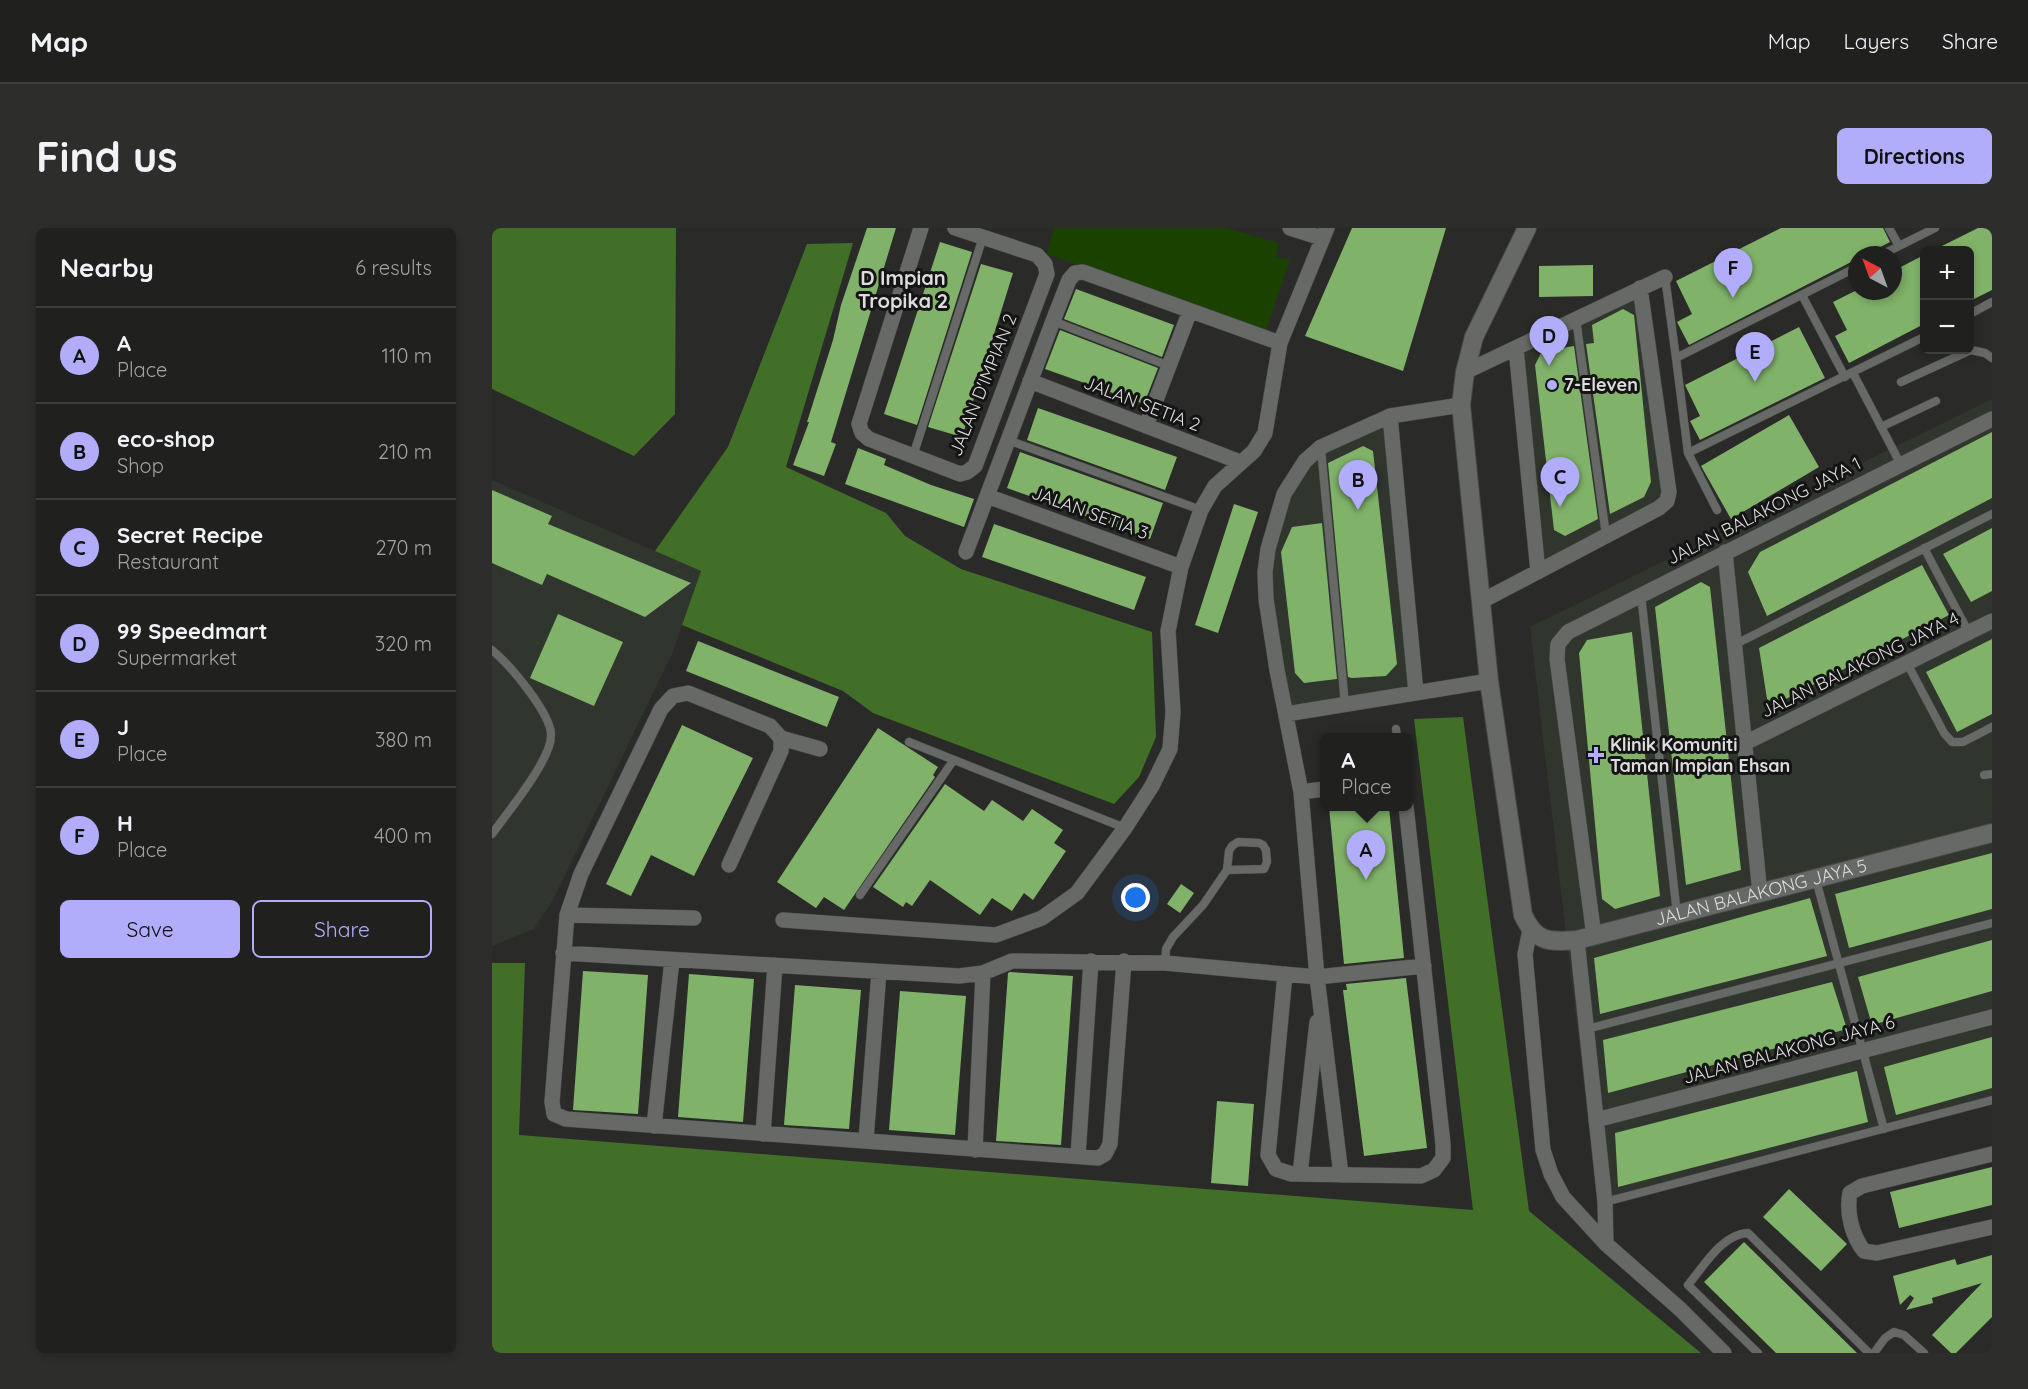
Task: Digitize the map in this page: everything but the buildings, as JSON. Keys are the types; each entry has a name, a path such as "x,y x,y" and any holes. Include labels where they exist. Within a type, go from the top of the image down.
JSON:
{"street":[{"name":"JALAN D'IMPIAN 2","path":"921,228 859,424 862,434 869,439 960,474 975,466 1047,274 1045,264 1037,255 955,228"},
{"path":"783,920 996,935 1042,918 1077,893 1125,828 1152,786 1170,749 1173,712 1168,631 1181,567 1201,510 1215,486 1254,451 1265,433 1280,343 1325,233 1290,228"},
{"path":"1527,228 1474,337 1461,405 1489,681 1523,915 1530,930 1525,954 1543,1150 1551,1174 1563,1197 1606,1244 1680,1309 1724,1353"},
{"path":"966,552 1069,280 1075,273 1083,272 1280,343"},
{"path":"1466,372 1665,277"},
{"path":"1482,601 1659,508 1668,501 1670,492 1640,288"},
{"path":"1146,426 1190,311"},
{"path":"1516,348 1538,572"},
{"name":"JALAN SETIA 2","path":"1030,381 1240,462"},
{"path":"1341,1175 1319,997 1301,792 1266,599 1266,561 1284,494 1305,461 1321,447 1390,416 1461,405"},
{"path":"1390,416 1416,693"},
{"name":"JALAN BALAKONG JAYA 1","path":"1586,938 1557,659 1558,644 1568,632 1992,419"},
{"name":"JALAN SETIA 3","path":"987,496 1181,567"},
{"path":"1725,552 1761,893"},
{"name":"JALAN BALAKONG JAYA 4","path":"1745,743 1992,621"},
{"path":"1286,714 1489,681"},
{"path":"820,749 781,738 770,726 688,693 673,696 661,709 586,863 567,915 552,1102 554,1114 566,1119 1098,1158 1105,1154 1110,1144 1124,961"},
{"path":"729,865 781,751 781,738"},
{"path":"1301,792 1320,790"},
{"path":"1285,974 1268,1155 1276,1169 1292,1174 1421,1176 1434,1170 1443,1158 1443,1144 1406,811"},
{"name":"JALAN BALAKONG JAYA 5","path":"1530,930 1545,940 1586,938 1992,833"},
{"path":"567,915 694,918"},
{"path":"1586,938 1587,1029 1605,1202 1606,1244"},
{"path":"563,953 959,975 983,973 1012,961 1165,963 1317,977 1425,966"},
{"path":"654,1126 672,960"},
{"path":"1078,1156 1091,961"},
{"path":"763,1134 775,965"},
{"path":"866,1140 879,972"},
{"path":"975,1150 983,973"},
{"path":"1300,1174 1319,997"},
{"name":"JALAN BALAKONG JAYA 6","path":"1596,1120 1992,1017"},
{"path":"1992,1154 1862,1186 1850,1192 1848,1204 1856,1240 1864,1251 1877,1253 1992,1227"}],"lane":[{"path":"1889,228 1899,246 1935,228"},
{"path":"913,456 983,237"},
{"path":"1676,358 1848,272"},
{"path":"1665,277 1689,453 1717,510"},
{"path":"1802,295 1845,377"},
{"path":"1974,312 1992,302"},
{"path":"1576,319 1606,535"},
{"path":"1053,321 1169,366"},
{"path":"1689,453 1920,338"},
{"path":"1902,382 1971,350 1985,352 1992,358"},
{"path":"1853,373 1901,465"},
{"path":"1881,427 1936,401"},
{"path":"1008,440 1201,510"},
{"path":"1321,447 1345,704"},
{"path":"1734,645 1992,514"},
{"path":"1924,548 1969,633"},
{"path":"1641,595 1677,915"},
{"path":"492,650 512,668 542,711 551,736 543,764 492,834"},
{"path":"1907,663 1944,733 1952,742 1963,742 1992,727"},
{"path":"909,742 1125,828"},
{"path":"860,895 953,761"},
{"path":"1165,963 1166,950 1173,937 1203,905 1227,870 1229,851 1232,846 1238,842 1259,843 1266,850 1267,862 1264,869 1227,870"},
{"path":"1816,878 1884,1129"},
{"path":"1587,1029 1992,923"},
{"path":"1605,1202 1992,1100"},
{"path":"1758,1353 1688,1285 1727,1240 1737,1234 1748,1233 1869,1353"},
{"path":"1874,1353 1885,1338 1894,1332 1904,1335 1924,1353"}],"shaded area":[{"path":"1635,296 1662,493 1658,501 1542,563 1521,350"},
{"path":"1992,399 1992,1105 1598,1205 1530,627"},
{"path":"1385,424 1410,688 1291,708 1270,574 1273,549 1289,497 1300,477 1327,449"},
{"path":"492,480 701,571 672,654 553,900 534,929 492,946"}],"green space":[{"path":"492,228 676,228 675,414 634,456 492,389"},
{"path":"1054,228 1226,228 1279,243 1276,257 1290,260 1266,331 1047,254"},
{"path":"853,243 786,467 886,513 905,536 961,569 1152,632 1156,737 1139,777 1114,804 873,713 843,691 682,625 701,571 655,551 728,447 807,244"},
{"path":"1463,717 1529,1211 1701,1353 492,1353 492,963 525,963 519,1135 1473,1210 1414,719"}],"place":[{"name":"H","path":"1733,298"},
{"name":"99 Speedmart","path":"1549,366"},
{"name":"J","path":"1755,382"},
{"name":"7-Eleven","path":"1552,385"},
{"name":"Secret Recipe","path":"1560,507"},
{"name":"eco-shop","path":"1358,510"},
{"name":"Klinik Komuniti Taman Impian Ehsan","path":"1596,755"},
{"name":"A","path":"1366,880"}],"district":[{"name":"D Impian Tropika 2","path":"903,290"}]}
